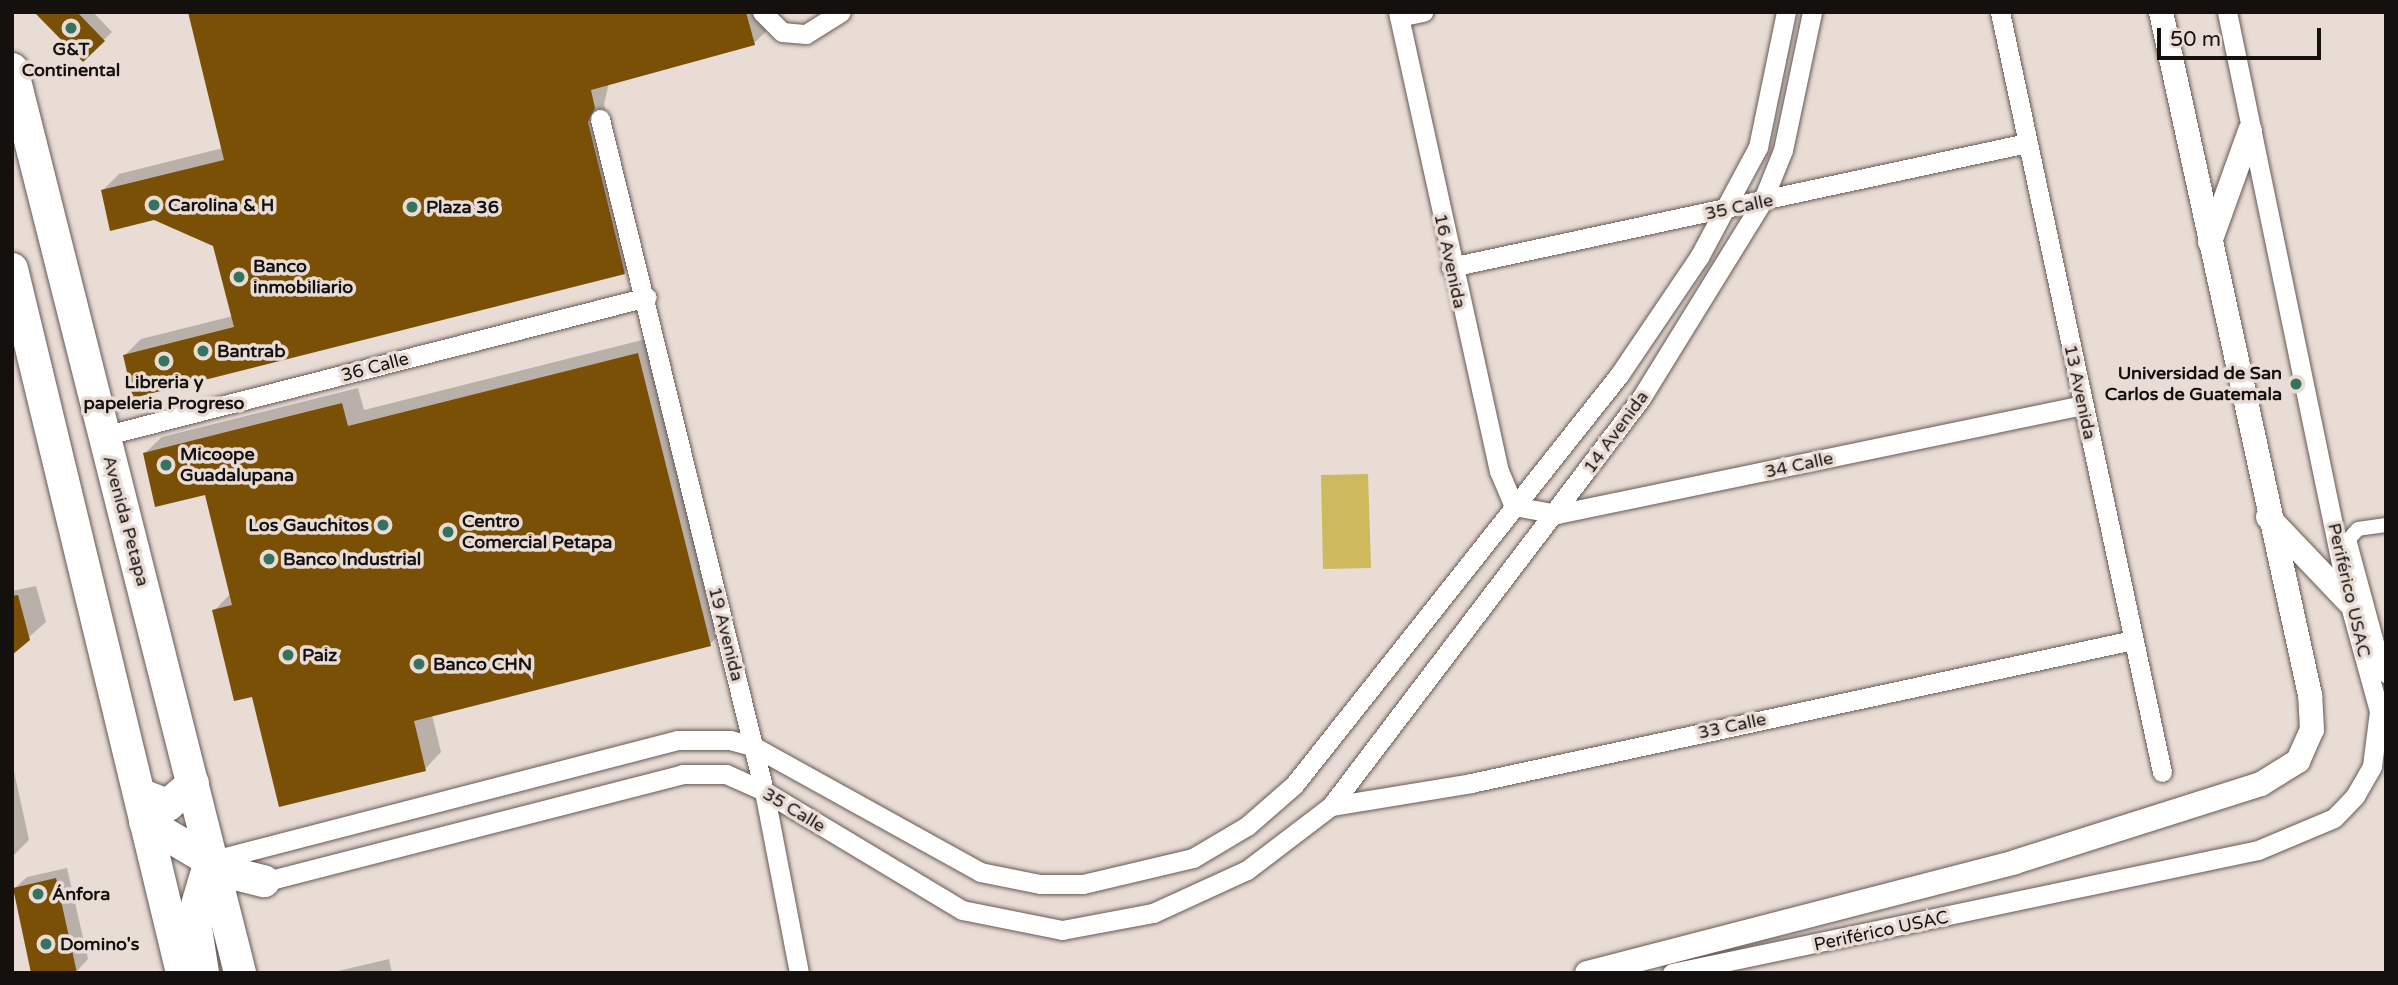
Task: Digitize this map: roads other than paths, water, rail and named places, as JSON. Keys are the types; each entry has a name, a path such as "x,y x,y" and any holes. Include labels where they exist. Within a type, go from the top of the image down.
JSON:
{"main road":[{"name":"Avenida Petapa","path":"12,69 240,973"},
{"path":"12,171 34,187 47,206"},
{"path":"12,269 184,972"},
{"path":"142,808 168,805 193,783"},
{"path":"142,808 210,861 264,881"},
{"path":"184,972 194,915 210,861"}],"street":[{"path":"762,12 782,32 806,34 841,12"},
{"path":"1398,15 1423,12"},
{"name":"14 Avenida","path":"1294,785 1619,375 1726,211 1758,147 1786,12"},
{"name":"14 Avenida","path":"1331,806 1557,514 1723,274 1762,202 1783,149 1812,12"},
{"name":"13 Avenida","path":"2000,12 2161,772"},
{"name":"Periférico USAC","path":"1587,973 2015,862 2261,784 2298,761 2312,730 2161,12"},
{"name":"Periférico USAC","path":"1672,973 2258,850 2333,818 2372,766 2379,711 2349,602 2227,12"},
{"name":"16 Avenida","path":"1398,15 1451,267 1499,471 1514,506"},
{"name":"19 Avenida","path":"600,119 647,297 764,791 799,973"},
{"path":"2210,242 2250,131"},
{"name":"35 Calle","path":"1451,267 1726,211 2027,143"},
{"name":"36 Calle","path":"103,436 647,297"},
{"name":"34 Calle","path":"1514,506 1557,514 2083,405"},
{"path":"2268,517 2349,602"},
{"path":"2386,524 2358,529 2349,539 2386,676"},
{"name":"33 Calle","path":"1331,806 1471,783 2133,640"},
{"name":"35 Calle","path":"210,861 678,740 753,746 980,872 1040,884 1083,884 1193,858 1247,826 1294,785"},
{"name":"35 Calle","path":"220,894 682,774 726,774 764,791 962,910 1062,930 1153,913 1247,870 1331,806"}],"place":[{"name":"G&T Continental","path":"71,28"},
{"name":"Carolina & H","path":"154,205"},
{"name":"Plaza 36","path":"412,207"},
{"name":"Banco inmobiliario","path":"239,277"},
{"name":"Bantrab","path":"203,351"},
{"name":"Libreria y papeleria Progreso","path":"164,361"},
{"name":"Universidad de San Carlos de Guatemala","path":"2296,384"},
{"name":"Micoope Guadalupana","path":"166,465"},
{"name":"Los Gauchitos","path":"383,525"},
{"name":"Centro Comercial Petapa","path":"448,532"},
{"name":"Banco Industrial","path":"269,559"},
{"name":"Paiz","path":"288,655"},
{"name":"Banco CHN","path":"419,664"},
{"name":"Ánfora","path":"38,894"},
{"name":"Domino's","path":"46,944"}]}
